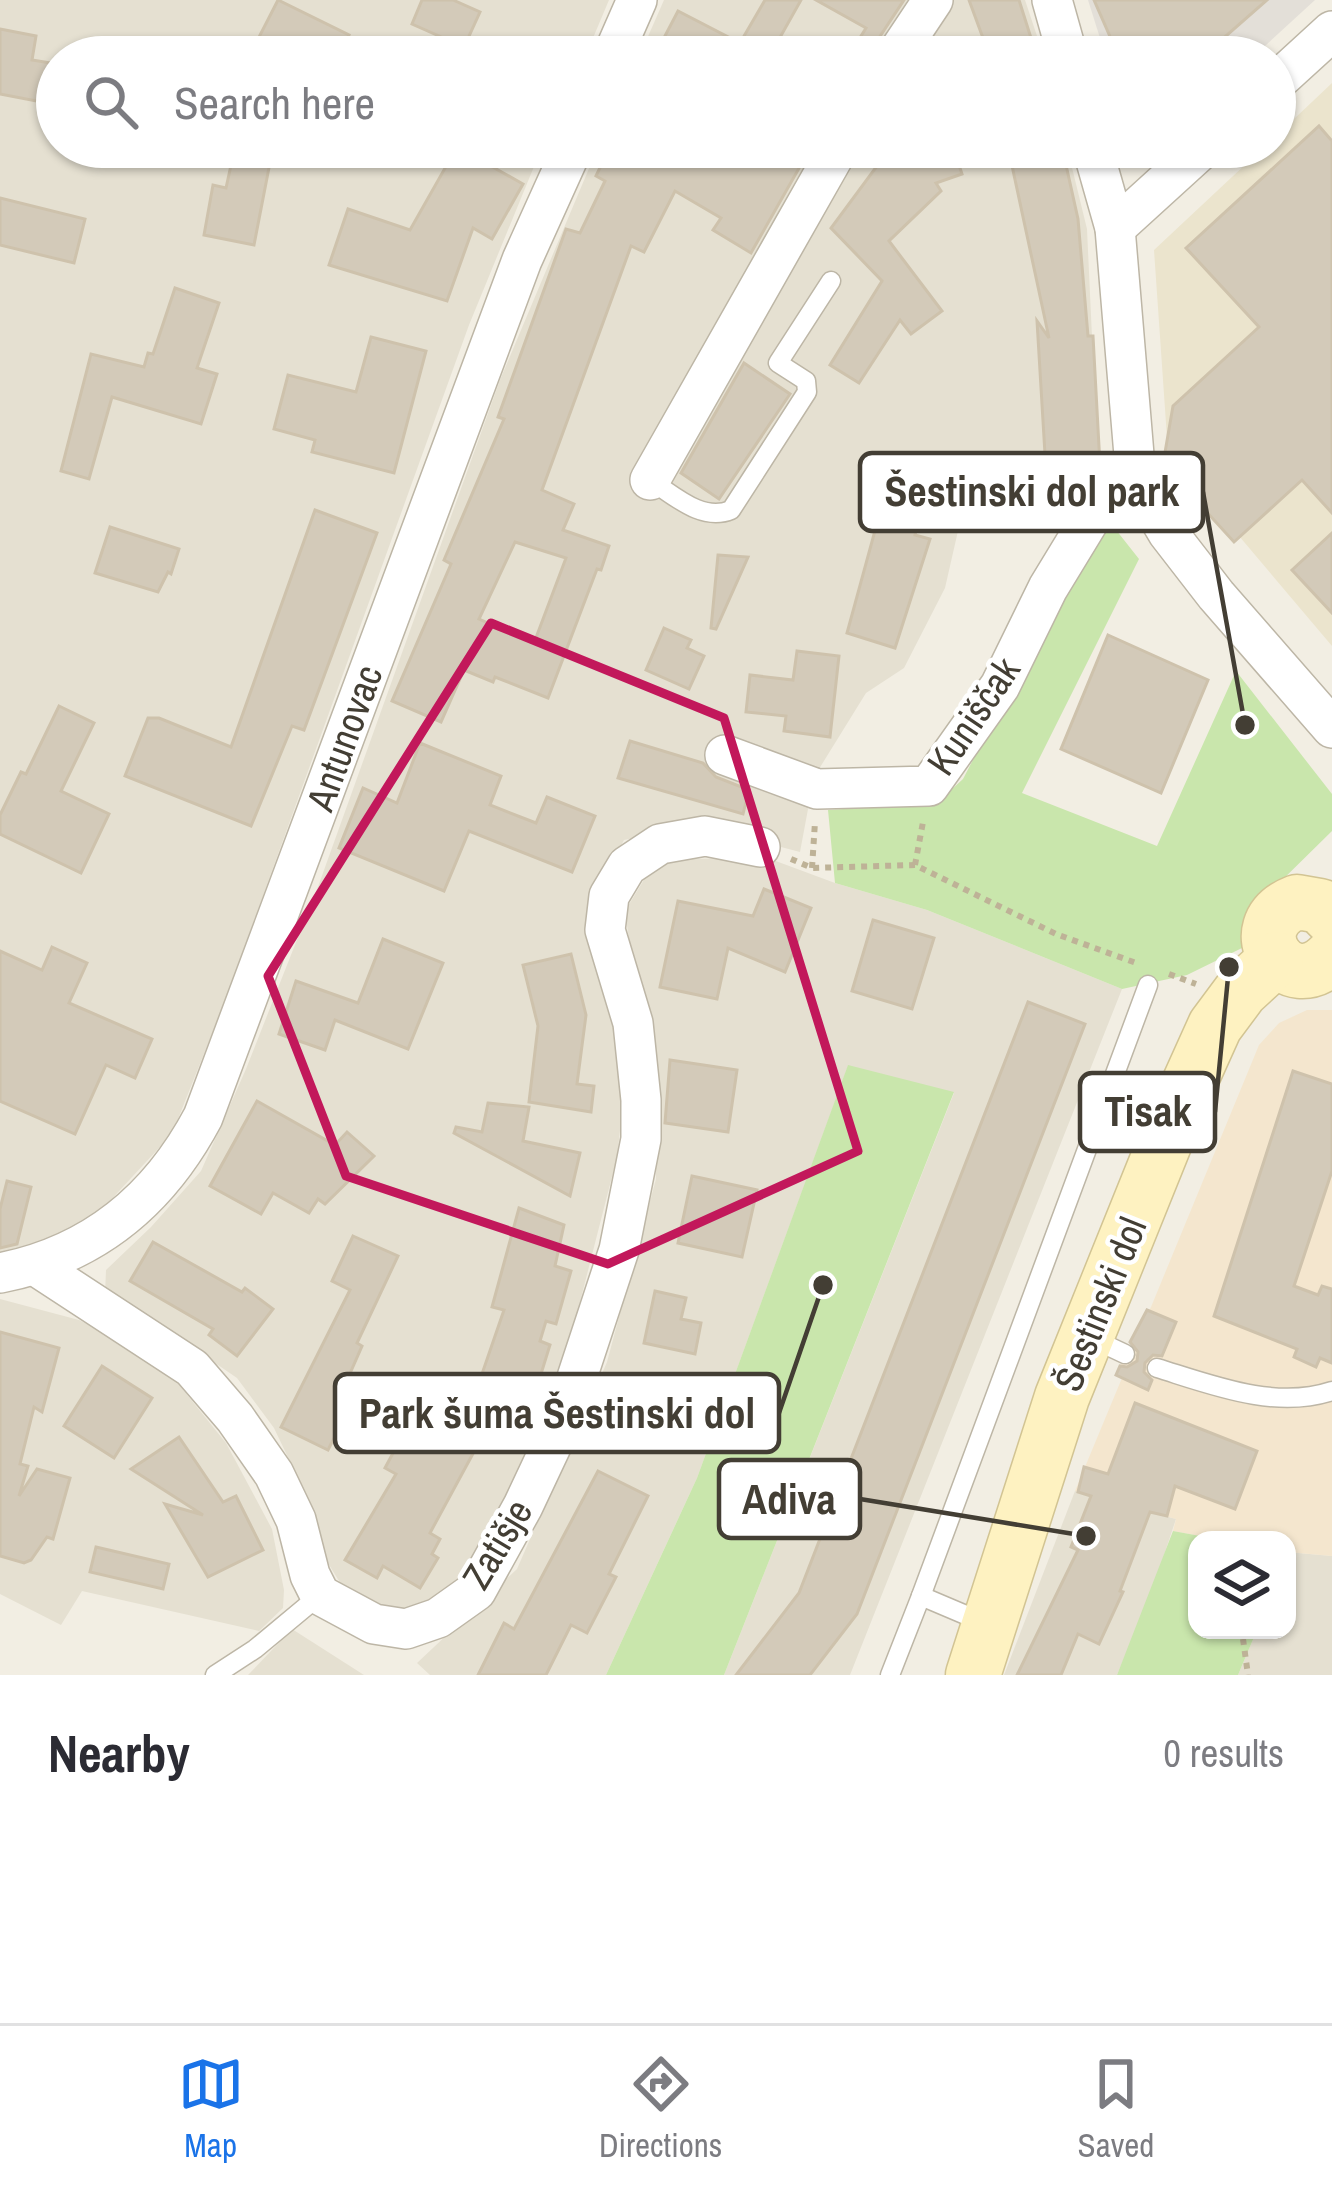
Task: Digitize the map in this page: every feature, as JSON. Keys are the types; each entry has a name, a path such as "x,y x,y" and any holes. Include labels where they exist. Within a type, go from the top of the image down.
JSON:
{"street":[{"path":"621,36 637,0"},
{"path":"909,36 932,0"},
{"path":"1052,0 1062,36"},
{"path":"1296,64 1332,31"},
{"name":"Antunovac","path":"18,1269 90,1242 130,1214 167,1177 203,1117 498,323 564,168"},
{"path":"650,480 827,168"},
{"path":"1098,168 1114,228 1136,479 1168,533 1204,580 1332,728"},
{"path":"1114,228 1181,168"},
{"name":"Kuniščak","path":"725,755 817,789 929,786 1000,686 1048,588 1090,519 1136,479"},
{"name":"Zatišje","path":"320,1595 374,1624 406,1629 438,1618 476,1592 562,1423 590,1348 619,1250 641,1138 633,1023 605,930 609,896 628,866 660,844 705,836 760,847"},
{"name":"Šestinski dol","path":"982,1650 1040,1462 1106,1345 1216,1026 1241,991 1276,959 1268,936 1276,915 1297,902 1330,930"},
{"path":"18,1269 192,1368 274,1474 296,1520 320,1595"}],"lane":[{"path":"650,480 697,510 717,515 731,510 808,392 806,381 778,363 831,280"},
{"path":"890,1675 1148,985"},
{"path":"1157,1368 1269,1397 1312,1398 1332,1391"},
{"path":"215,1675 320,1595"},
{"path":"921,1596 982,1650"}],"path":[{"path":"915,865 929,786"},
{"path":"812,868 817,789"},
{"path":"760,847 812,868 915,865 1056,934"},
{"path":"1243,1639 1248,1675"}],"highlighted area":[{"path":"491,623 724,718 858,1151 608,1264 346,1176 268,976"}],"shaded area":[{"path":"0,0 609,0 594,36 36,36 36,168 533,168 469,325 225,1001 172,1134 94,1218 29,1251 0,1256"},
{"path":"664,0 1025,0 1037,36 648,36"},
{"path":"1088,0 1315,0 1276,36 1099,36"},
{"path":"1332,83 1332,646 1168,452 1154,250 1242,168 1296,168 1296,117"},
{"path":"589,168 1072,168 1087,229 1100,510 1063,523 968,487 945,588 904,668 866,693 814,777 800,852 698,825 624,840 605,876 590,948 612,1021 624,1095 617,1157 557,1392 514,1495 457,1587 421,1609 373,1608 342,1586 325,1558 305,1493 274,1428 237,1378 105,1294 106,1270 201,1171 319,884 500,380"},
{"path":"765,857 927,910 1122,989 850,1675 724,1675 954,1093 848,1066 697,1478 606,1675 430,1675 417,1663 517,1569 607,1362 656,1179 654,1052 634,975 625,911 656,860"},
{"path":"1307,1010 1332,1010 1332,1556 1296,1553 1296,1531 1188,1534 1173,1531 1176,1519 1075,1491 1122,1378 1116,1375 1118,1370 1151,1307 1259,1045 1279,1023"},
{"path":"0,1299 79,1320 159,1360 226,1443 272,1529 284,1590 283,1608 259,1631 82,1591 61,1625 0,1594"},
{"path":"1075,1491 1176,1519 1151,1594 1117,1675 1004,1675"},
{"path":"1296,1553 1332,1556 1332,1675 1238,1675 1253,1639 1296,1639"},
{"path":"292,1629 364,1675 248,1675"}],"green space":[{"path":"1109,521 1139,559 1022,793 1157,846 1236,671 1332,794 1332,831 1269,893 1242,948 1187,975 1122,989 927,910 835,883 828,810 937,803 963,779 1046,620"},
{"path":"848,1065 954,1092 724,1675 606,1675 697,1478"},
{"path":"1173,1531 1188,1534 1188,1639 1253,1639 1238,1675 1117,1675"}],"building":[{"path":"278,0 349,35 348,36 260,36"},
{"path":"422,0 453,0 480,12 469,36 439,36 412,24"},
{"path":"765,0 801,0 781,36 744,36"},
{"path":"816,0 904,0 880,36 861,36 866,28"},
{"path":"969,0 1019,0 1030,36 982,36"},
{"path":"1094,0 1267,0 1226,36 1110,36"},
{"path":"678,11 726,36 665,36"},
{"path":"0,29 36,36 32,60 36,61 36,101 0,94"},
{"path":"1319,126 1332,141 1332,513 1302,480 1234,542 1163,464 1173,406 1259,327 1186,248 1273,168 1296,168 1296,147"},
{"path":"230,168 269,168 254,245 204,235 213,185 226,188"},
{"path":"445,168 494,168 523,184 492,239 473,228 447,301 329,265 348,209 410,230"},
{"path":"600,168 799,168 751,253 713,230 721,218 675,191 644,252 631,246 542,490 574,504 563,530 609,546 601,570 597,569 548,698 464,670 441,722 392,701 451,564 444,560 504,419 498,417 566,229 580,233 605,181 596,176","holes":["515,542 566,558 534,643 479,619"]},
{"path":"876,168 960,168 962,174 936,183 941,191 889,241 942,311 911,334 900,320 859,383 830,365 882,281 831,228"},
{"path":"1013,168 1067,168 1078,219 1088,336 1093,336 1100,465 1092,486 1070,507 1016,485 1025,462 1046,471 1037,321 1049,338"},
{"path":"0,198 85,219 74,263 0,245"},
{"path":"175,288 219,303 197,368 217,374 201,424 112,397 89,479 61,471 91,354 144,367 148,353 153,354"},
{"path":"371,337 426,351 394,473 312,452 315,440 274,429 288,375 356,392"},
{"path":"744,363 790,394 719,499 681,473"},
{"path":"885,494 923,504 915,535 930,539 895,648 847,633"},
{"path":"315,510 377,533 304,730 292,726 251,826 125,776 148,718 159,718 231,747"},
{"path":"110,527 179,549 171,574 168,572 158,592 95,573"},
{"path":"1332,533 1332,613 1292,570"},
{"path":"718,555 748,557 716,629 711,628"},
{"path":"664,628 691,640 687,648 704,656 689,689 646,670"},
{"path":"1108,635 1208,680 1161,793 1061,749"},
{"path":"797,651 839,656 830,737 784,731 786,716 746,712 750,675 793,680"},
{"path":"59,706 94,723 61,791 109,814 81,873 0,834 0,815"},
{"path":"630,741 703,763 716,777 749,790 743,814 618,778"},
{"path":"420,743 501,776 490,805 536,823 547,797 595,816 572,872 469,831 444,891 339,848 363,788 397,803"},
{"path":"764,889 811,908 785,972 728,948 717,999 660,987 678,901 753,916"},
{"path":"873,920 934,938 912,1009 852,991"},
{"path":"383,939 443,963 408,1049 335,1020 325,1050 279,1034 296,981 358,1003"},
{"path":"52,947 87,963 69,1003 152,1039 135,1078 106,1065 75,1134 0,1101 0,951 42,970"},
{"path":"571,954 586,1015 577,1084 594,1086 591,1112 529,1102 538,1026 523,965"},
{"path":"1028,1002 1085,1024 857,1614 810,1675 736,1675 799,1593"},
{"path":"670,1060 737,1070 728,1132 665,1123"},
{"path":"1293,1071 1332,1084 1332,1171 1294,1286 1318,1295 1322,1286 1332,1289 1332,1363 1320,1358 1316,1367 1294,1357 1297,1349 1214,1316"},
{"path":"257,1101 335,1145 347,1132 374,1156 325,1204 318,1199 309,1213 273,1193 261,1214 210,1186"},
{"path":"488,1103 529,1107 523,1141 580,1153 570,1196 454,1133 456,1127 482,1132"},
{"path":"692,1176 757,1190 742,1257 678,1243"},
{"path":"7,1181 31,1187 17,1244 0,1248 0,1209"},
{"path":"519,1208 564,1225 555,1266 571,1271 556,1324 546,1321 540,1341 550,1345 527,1419 473,1400 504,1310 492,1307"},
{"path":"353,1236 398,1256 357,1343 362,1346 348,1378 361,1385 328,1450 281,1427 350,1290 332,1281"},
{"path":"153,1242 242,1292 245,1288 273,1309 237,1356 209,1335 213,1329 130,1281"},
{"path":"655,1291 686,1298 681,1319 701,1323 695,1354 644,1343"},
{"path":"1147,1310 1176,1322 1162,1356 1153,1355 1145,1363 1144,1372 1152,1380 1148,1390 1116,1375 1120,1366 1137,1361 1138,1352 1130,1342"},
{"path":"0,1332 59,1348 42,1412 34,1407 20,1464 28,1466 19,1496 37,1469 70,1478 53,1539 47,1537 24,1563 0,1556"},
{"path":"102,1366 152,1398 114,1458 64,1426"},
{"path":"1135,1403 1257,1451 1235,1509 1175,1486 1167,1516 1150,1512 1123,1592 1099,1644 1078,1634 1061,1675 1017,1675 1078,1550 1071,1547 1091,1496 1078,1492 1084,1467 1108,1474"},
{"path":"414,1414 476,1448 430,1533 440,1539 432,1554 438,1558 420,1588 383,1566 377,1578 345,1560 396,1474 385,1468"},
{"path":"179,1437 223,1502 236,1496 263,1550 208,1577 165,1504 203,1515 131,1469"},
{"path":"598,1471 648,1496 609,1574 616,1577 587,1633 571,1625 546,1675 478,1675 504,1623 514,1629"},
{"path":"96,1547 169,1564 163,1589 90,1572"}],"place":[{"name":"Šestinski dol park","path":"1245,725"},
{"name":"Tisak","path":"1229,967"},
{"name":"Park šuma Šestinski dol","path":"823,1285"},
{"name":"Adiva","path":"1086,1536"}]}
